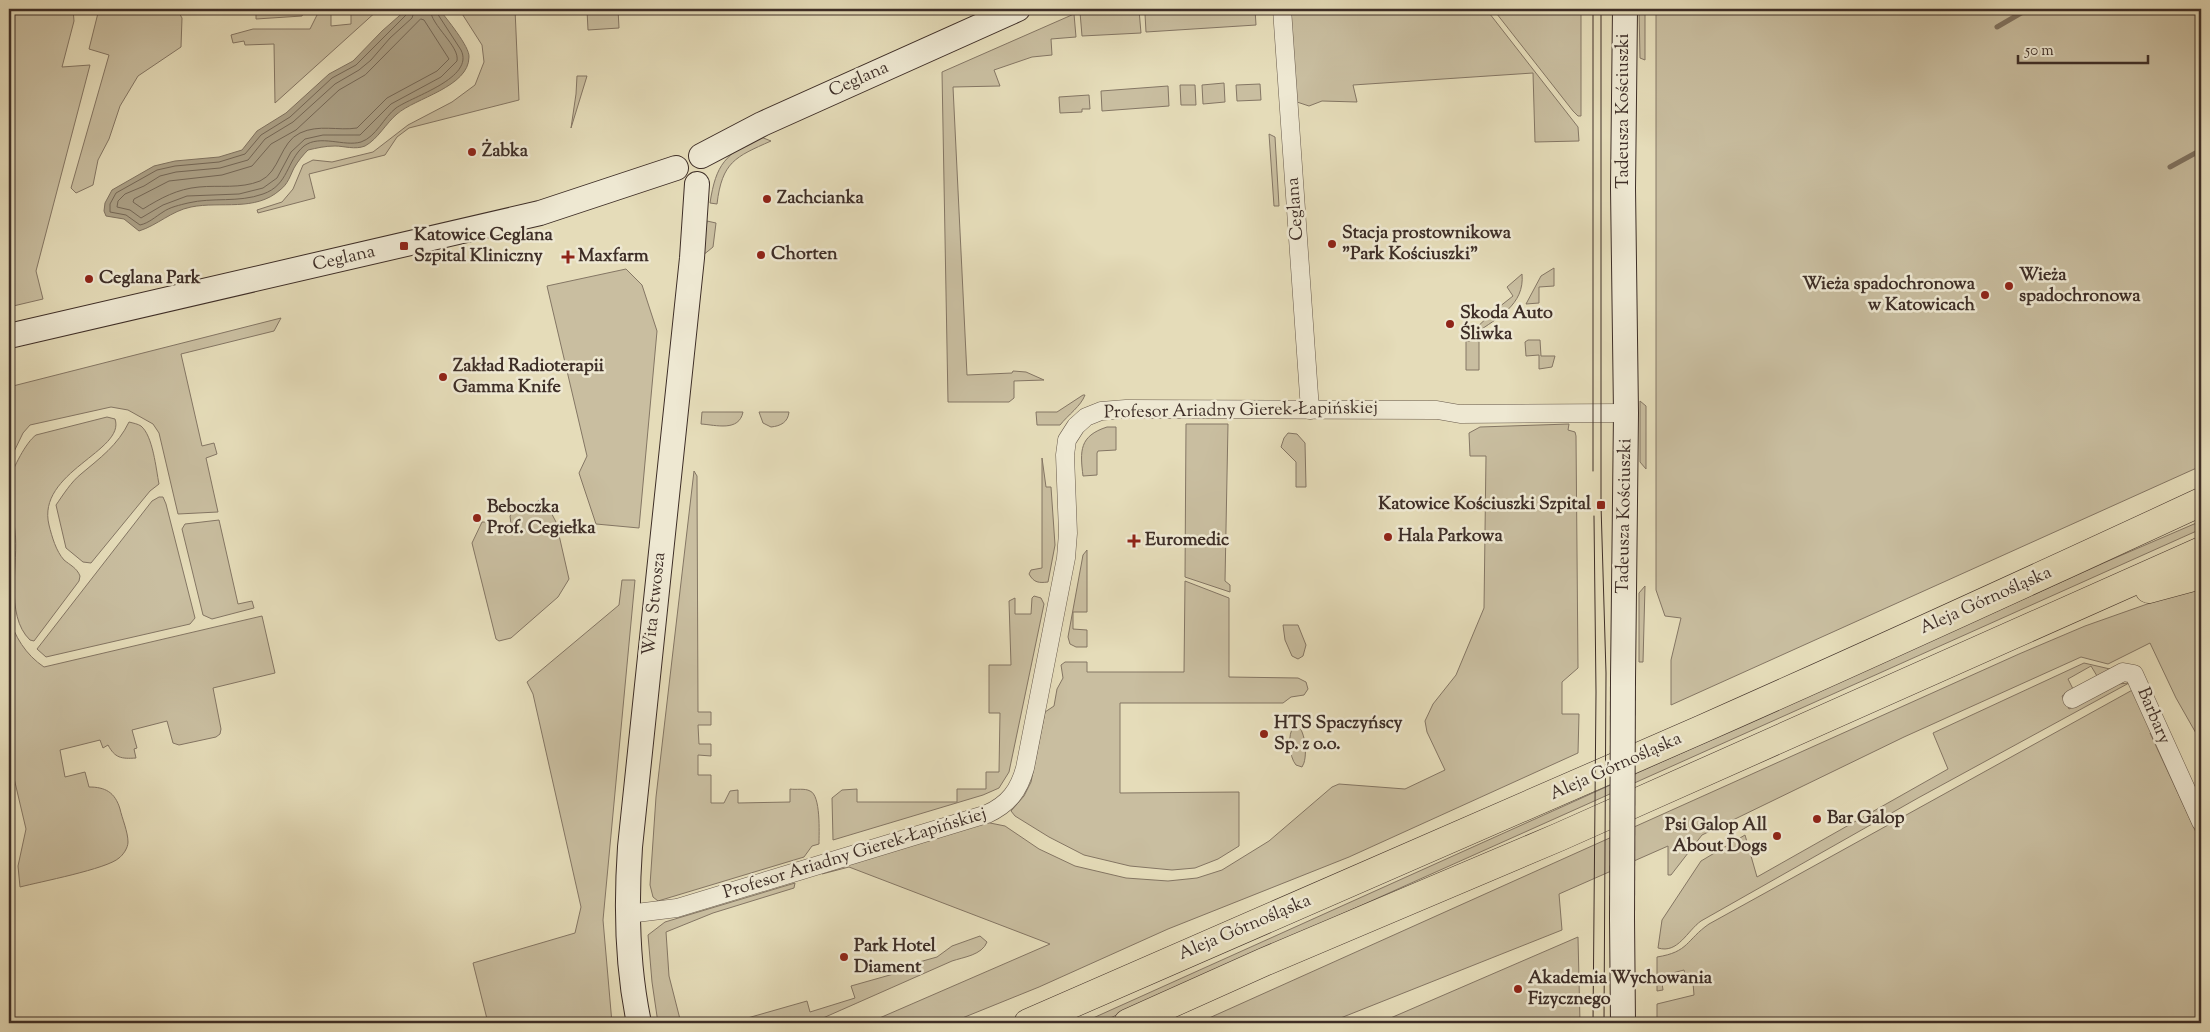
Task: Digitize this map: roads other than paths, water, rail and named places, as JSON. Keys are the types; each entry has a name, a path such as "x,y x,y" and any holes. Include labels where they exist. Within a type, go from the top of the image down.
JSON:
{"highway":[{"name":"Aleja Górnośląska","path":"1028,1023 1207,943 1288,910 1704,728 2201,502"},
{"path":"1128,1023 1264,962 1559,837 2201,551"},
{"path":"2063,612 2201,575"}],"street":[{"name":"Ceglana","path":"701,156 762,124 1018,9"},
{"name":"Ceglana","path":"1282,9 1310,410"},
{"name":"Tadeusza Kościuszki","path":"1623,1023 1623,679 1626,413 1623,188 1625,9"},
{"path":"694,152 701,156 706,161 708,171 704,180 697,184 688,185 676,174 680,158 694,152"},
{"name":"Ceglana","path":"9,336 525,217 578,202 676,168"},
{"name":"Wita Stwosza","path":"639,1023 630,952 628,914 629,863 634,800 692,258 697,184"},
{"name":"Profesor Ariadny Gierek-Łapińskiej","path":"628,914 677,908 987,814 1004,804 1018,789 1066,558 1068,533 1064,455 1067,440 1073,430 1086,417 1106,410 1437,410 1460,414 1626,413"},
{"name":"Barbary","path":"2072,699 2123,672 2134,674 2201,822"}],"water":[{"path":"407,9 439,9 466,47 469,57 467,67 451,84 397,114 370,143 357,148 331,146 308,150 297,163 283,188 260,201 191,207 139,231 124,219 106,216 104,211 105,203 112,190 154,166 175,161 219,157 242,150 257,131 286,113 329,74 353,61"}],"waterway":[{"path":"1997,27 2028,9"},
{"path":"2170,167 2201,150"}],"tram line":[{"path":"1593,9 1593,471"},
{"path":"1601,9 1601,505 1606,673 1604,1023"},
{"path":"1593,1023 1596,692 1594,516"}],"place":[{"name":"Żabka","path":"472,152"},
{"name":"Zachcianka","path":"767,199"},
{"name":"Stacja prostownikowa \"Park Kościuszki\"","path":"1332,244"},
{"name":"Katowice Ceglana Szpital Kliniczny","path":"404,246"},
{"name":"Chorten","path":"761,255"},
{"name":"Maxfarm","path":"568,257"},
{"name":"Ceglana Park","path":"89,279"},
{"name":"Wieża spadochronowa","path":"2009,286"},
{"name":"Wieża spadochronowa w Katowicach","path":"1985,295"},
{"name":"Skoda Auto Śliwka","path":"1450,324"},
{"name":"Zakład Radioterapii Gamma Knife","path":"443,377"},
{"name":"Katowice Kościuszki Szpital","path":"1601,505"},
{"name":"Beboczka Prof. Cegiełka","path":"477,518"},
{"name":"Hala Parkowa","path":"1388,537"},
{"name":"Euromedic","path":"1134,541"},
{"name":"HTS Spaczyńscy Sp. z o.o.","path":"1264,734"},
{"name":"Bar Galop","path":"1817,819"},
{"name":"Psi Galop All About Dogs","path":"1777,836"},
{"name":"Park Hotel Diament","path":"844,957"},
{"name":"Akademia Wychowania Fizycznego","path":"1518,989"}]}
